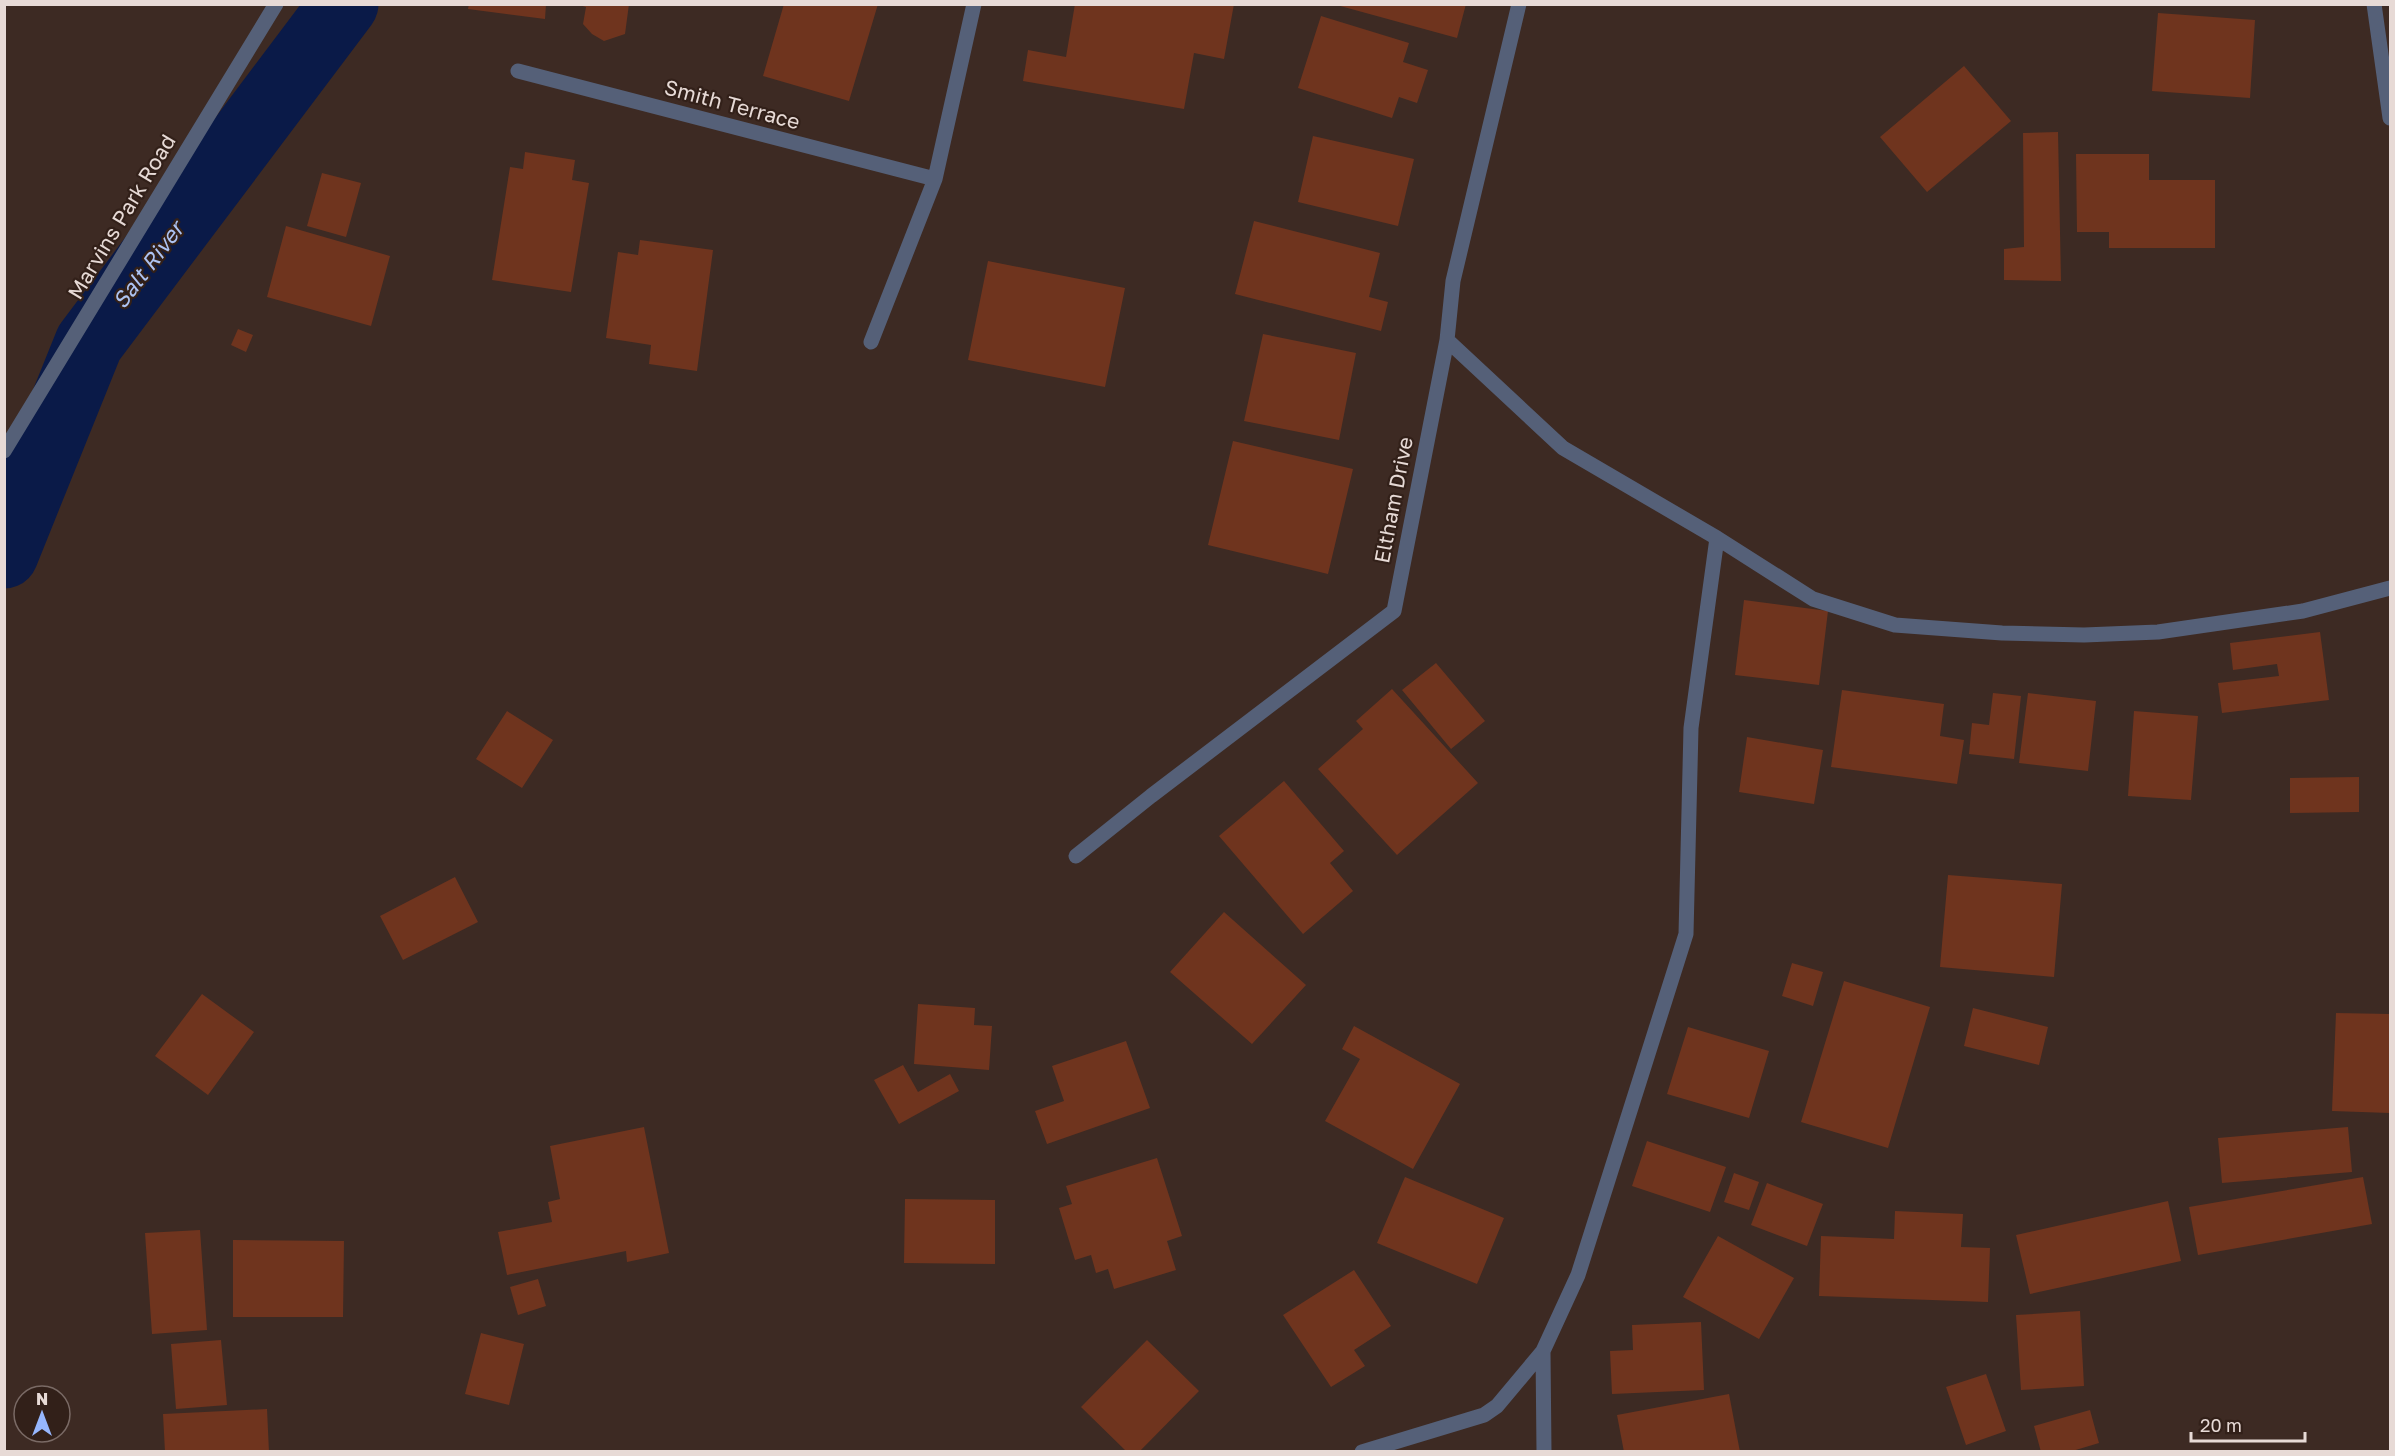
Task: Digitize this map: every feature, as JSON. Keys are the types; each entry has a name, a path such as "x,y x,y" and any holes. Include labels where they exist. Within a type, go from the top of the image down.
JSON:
{"street":[{"name":"Marvins Park Road","path":"4,451 276,4"},
{"path":"871,342 935,180 974,4"},
{"name":"Eltham Drive","path":"1076,856 1151,795 1394,611 1447,340 1453,281 1519,4"},
{"path":"2374,4 2391,118"},
{"name":"Smith Terrace","path":"518,71 935,180"},
{"path":"1447,340 1563,448 1717,538 1813,599 1895,625 1938,630 2084,635 2158,632 2303,611 2391,588"},
{"path":"1362,1452 1484,1415 1497,1407 1543,1351 1578,1275 1686,934 1690,728 1717,538"},
{"path":"1543,1351 1544,1452"}],"building":[{"path":"469,4 546,4 545,19 468,9"},
{"path":"576,4 629,4 625,34 604,41 592,34 583,24 586,7"},
{"path":"784,4 878,4 849,101 763,76"},
{"path":"1075,4 1234,4 1224,59 1194,53 1184,109 1023,81 1028,50 1066,57"},
{"path":"1333,4 1466,4 1457,38"},
{"path":"2158,13 2255,20 2250,98 2152,91"},
{"path":"1321,16 1409,43 1403,62 1428,70 1417,103 1399,97 1392,118 1298,88"},
{"path":"1964,66 2011,121 1927,192 1880,137"},
{"path":"2058,132 2061,281 2004,280 2004,249 2024,247 2023,133"},
{"path":"1313,136 1414,159 1398,226 1298,202"},
{"path":"525,152 575,160 572,180 589,183 571,292 492,280 510,167 523,169"},
{"path":"2076,154 2149,154 2149,180 2215,180 2215,248 2109,248 2109,232 2077,232"},
{"path":"322,173 361,183 346,237 307,226"},
{"path":"1254,221 1380,253 1369,297 1388,302 1381,331 1235,294"},
{"path":"286,226 390,256 371,326 267,297"},
{"path":"640,240 713,250 697,371 649,364 651,345 606,338 618,252 638,255"},
{"path":"988,261 1125,288 1105,387 968,360"},
{"path":"238,329 253,335 246,352 231,345"},
{"path":"1263,334 1356,353 1339,440 1244,421"},
{"path":"1233,441 1353,469 1328,574 1208,545"},
{"path":"1744,600 1828,611 1819,685 1735,675"},
{"path":"2320,632 2329,700 2222,713 2218,683 2279,676 2277,664 2233,670 2230,643"},
{"path":"1436,663 1485,721 1451,749 1402,690"},
{"path":"1392,689 1478,783 1397,855 1318,769 1363,729 1356,721"},
{"path":"1842,690 1944,704 1940,736 1964,740 1957,784 1831,767"},
{"path":"1993,693 2021,696 2014,759 1969,754 1972,723 1989,725"},
{"path":"2028,693 2096,701 2088,771 2019,763"},
{"path":"507,711 553,740 522,788 476,759"},
{"path":"2134,711 2198,716 2191,800 2128,796"},
{"path":"1747,737 1823,750 1814,804 1739,792"},
{"path":"2359,777 2359,812 2290,813 2290,778"},
{"path":"1284,781 1344,851 1330,863 1353,891 1303,934 1219,836"},
{"path":"1948,875 2062,884 2054,977 1940,967"},
{"path":"455,877 478,922 403,960 380,916"},
{"path":"1224,912 1306,985 1252,1044 1170,972"},
{"path":"1792,963 1823,972 1813,1006 1782,996"},
{"path":"1844,981 1930,1007 1888,1148 1801,1122"},
{"path":"202,994 254,1032 208,1095 155,1056"},
{"path":"918,1004 975,1008 974,1025 992,1026 989,1070 914,1064"},
{"path":"1973,1008 2048,1027 2039,1065 1964,1046"},
{"path":"2336,1013 2390,1014 2390,1113 2332,1111"},
{"path":"1354,1026 1460,1084 1413,1169 1325,1121 1360,1059 1342,1049"},
{"path":"1688,1027 1769,1051 1749,1118 1667,1094"},
{"path":"1126,1041 1150,1108 1047,1144 1035,1111 1064,1101 1052,1066"},
{"path":"903,1065 918,1092 950,1074 959,1091 899,1124 874,1080"},
{"path":"644,1127 669,1253 627,1262 626,1251 507,1275 498,1232 552,1222 548,1202 560,1199 550,1146"},
{"path":"2348,1127 2352,1172 2222,1183 2218,1138"},
{"path":"1647,1141 1726,1167 1710,1212 1632,1186"},
{"path":"1157,1158 1182,1236 1167,1241 1176,1270 1114,1289 1108,1269 1096,1273 1091,1255 1075,1260 1059,1208 1072,1204 1066,1186"},
{"path":"1734,1173 1759,1182 1749,1210 1724,1202"},
{"path":"1405,1177 1504,1218 1477,1284 1377,1243"},
{"path":"2363,1177 2372,1224 2198,1255 2189,1207"},
{"path":"1767,1183 1823,1204 1807,1246 1751,1225"},
{"path":"905,1199 995,1200 995,1264 904,1263"},
{"path":"2168,1201 2181,1261 2030,1294 2016,1235"},
{"path":"1895,1211 1963,1214 1961,1247 1990,1248 1988,1302 1819,1296 1821,1236 1894,1239"},
{"path":"200,1230 207,1330 152,1334 145,1233"},
{"path":"1718,1236 1794,1278 1759,1339 1683,1297"},
{"path":"233,1240 344,1241 343,1317 233,1317"},
{"path":"1354,1270 1391,1326 1354,1350 1365,1366 1331,1387 1283,1315"},
{"path":"538,1279 546,1306 518,1315 510,1287"},
{"path":"2080,1311 2084,1386 2021,1390 2016,1315"},
{"path":"1701,1322 1704,1390 1612,1394 1610,1351 1633,1350 1632,1325"},
{"path":"481,1333 524,1344 509,1405 465,1394"},
{"path":"221,1340 227,1405 176,1409 171,1344"},
{"path":"1147,1340 1199,1391 1139,1452 1127,1452 1081,1407"},
{"path":"1986,1374 2006,1431 1966,1445 1946,1387"},
{"path":"1729,1394 1740,1452 1624,1452 1617,1415"},
{"path":"267,1409 269,1452 165,1452 163,1414"},
{"path":"2090,1410 2099,1443 2069,1452 2041,1452 2034,1426"}],"waterway":[{"name":"Salt River","path":"4,554 89,343 344,4"}]}
